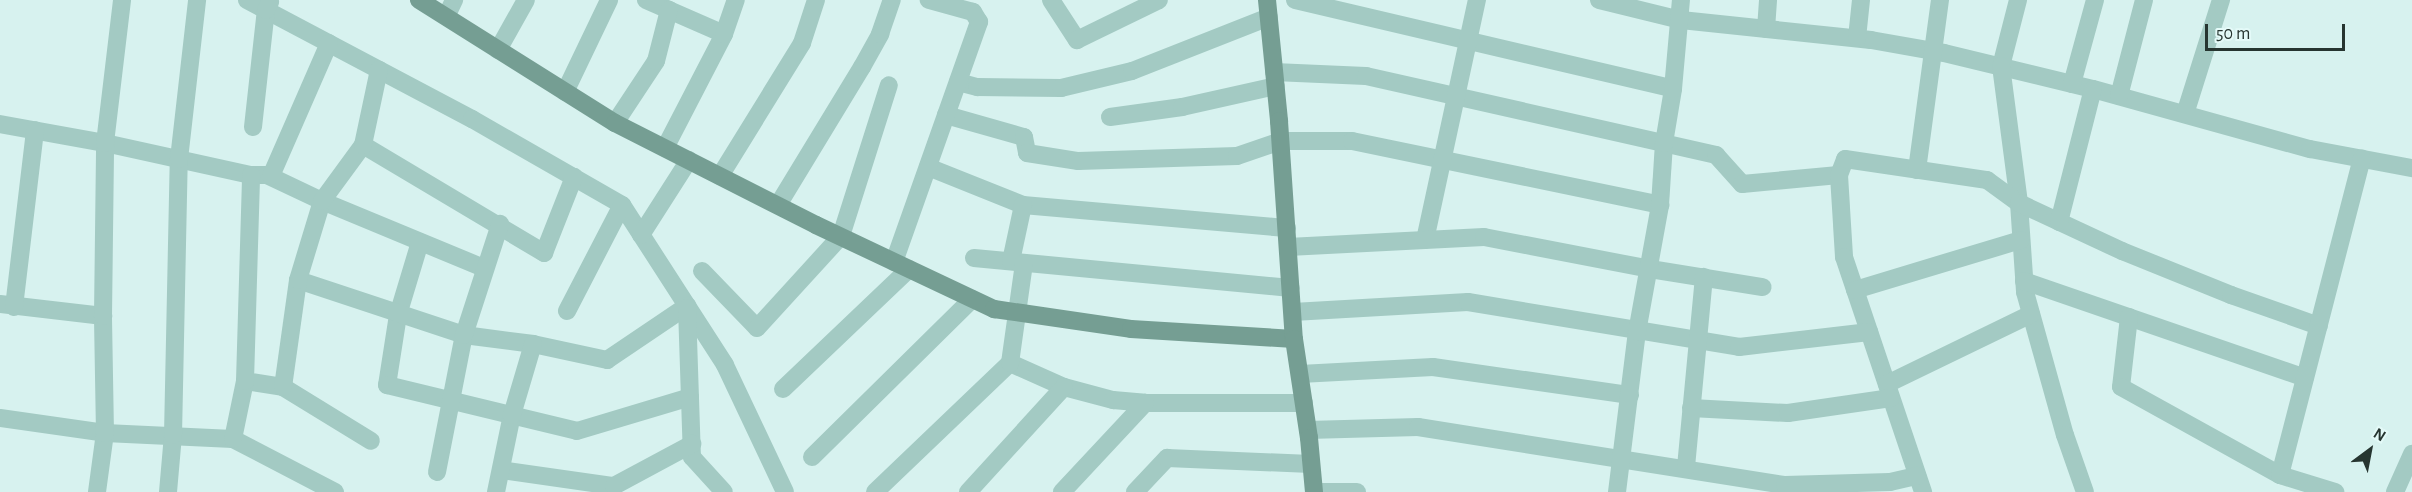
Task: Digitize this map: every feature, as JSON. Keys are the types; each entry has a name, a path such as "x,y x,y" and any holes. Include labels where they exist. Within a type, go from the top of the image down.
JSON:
{"street":[{"path":"97,492 105,433 103,316 105,143 122,0"},
{"path":"168,492 173,435 179,159 197,0"},
{"path":"247,0 268,5 329,43 622,205 725,365 785,492"},
{"path":"419,0 450,8 498,50 615,123 841,236 994,309 1131,329 1294,339"},
{"path":"498,50 526,0"},
{"path":"565,92 609,0"},
{"path":"646,0 724,34"},
{"path":"665,148 724,34 736,0"},
{"path":"720,176 802,43 816,0"},
{"path":"778,205 862,67 880,34 892,0"},
{"path":"783,388 902,265 928,167 979,22 973,12 929,0"},
{"path":"1051,0 1077,40 1159,0"},
{"path":"1295,0 1673,89"},
{"path":"1425,240 1477,0"},
{"path":"1599,0 1681,20 1857,38 1934,51 2093,89 2310,148 2412,168"},
{"path":"1617,492 1636,332 1650,269 1660,204 1664,143 1673,89 1682,0"},
{"path":"1766,29 1768,0"},
{"path":"1857,38 1861,0"},
{"path":"1917,170 1940,0"},
{"path":"2018,0 2001,66 2019,203 2024,281 2065,435 2085,492"},
{"path":"2072,84 2095,0"},
{"path":"2119,96 2144,0"},
{"path":"2185,114 2221,0"},
{"path":"253,127 268,5"},
{"path":"958,82 977,87 1061,88 1132,71 1268,8 1281,141 1294,339 1308,430 1314,492 1357,492"},
{"path":"615,123 656,61 669,10"},
{"path":"271,177 329,43"},
{"path":"283,387 298,280 322,201 363,145 379,70"},
{"path":"1110,117 1182,107 1275,79 1366,76 1716,155 1742,184 1839,176"},
{"path":"702,271 757,328 841,236 889,85"},
{"path":"2060,222 2093,89"},
{"path":"946,115 1024,137 1027,153 1078,161 1237,156 1281,141 1352,141 1660,204"},
{"path":"0,124 105,143 251,175 271,177 322,201 484,268"},
{"path":"35,130 7,306 103,316"},
{"path":"363,145 500,224 544,253 574,177"},
{"path":"2280,475 2362,158"},
{"path":"1308,430 1418,427 1620,459 1686,467 1785,485 1890,482 1920,484 1844,257 1839,176 1845,159 1987,180 2019,203 2060,222 2231,295 2319,326"},
{"path":"641,235 689,160"},
{"path":"928,167 1023,205 1288,238 1425,240 1484,237 1650,269 1763,287"},
{"path":"233,439 245,381 251,175"},
{"path":"567,311 622,205"},
{"path":"875,492 1010,363 1017,312 1018,262 1023,205"},
{"path":"437,472 464,335 500,224"},
{"path":"1855,290 2021,240"},
{"path":"420,242 398,315 387,385 577,431 690,397"},
{"path":"974,258 1291,288"},
{"path":"1686,467 1704,277"},
{"path":"298,280 464,335 533,344 606,360 687,306"},
{"path":"2024,281 2305,378"},
{"path":"812,457 972,299"},
{"path":"1293,312 1468,302 1636,332 1739,347 1869,332"},
{"path":"687,306 692,457 724,492"},
{"path":"1691,408 1788,413 1889,391 2031,314"},
{"path":"2129,317 2121,387 2280,475 2335,492"},
{"path":"496,492 512,415 533,344"},
{"path":"1010,363 1064,387 1113,400 1145,403 1304,403"},
{"path":"1300,374 1433,367 1630,395"},
{"path":"245,381 283,387 371,441"},
{"path":"968,492 1064,387"},
{"path":"1062,492 1145,403"},
{"path":"0,418 105,433 233,439 335,492"},
{"path":"501,470 614,486 692,444"},
{"path":"2395,492 2412,454"},
{"path":"1135,492 1167,458 1311,464"}]}
